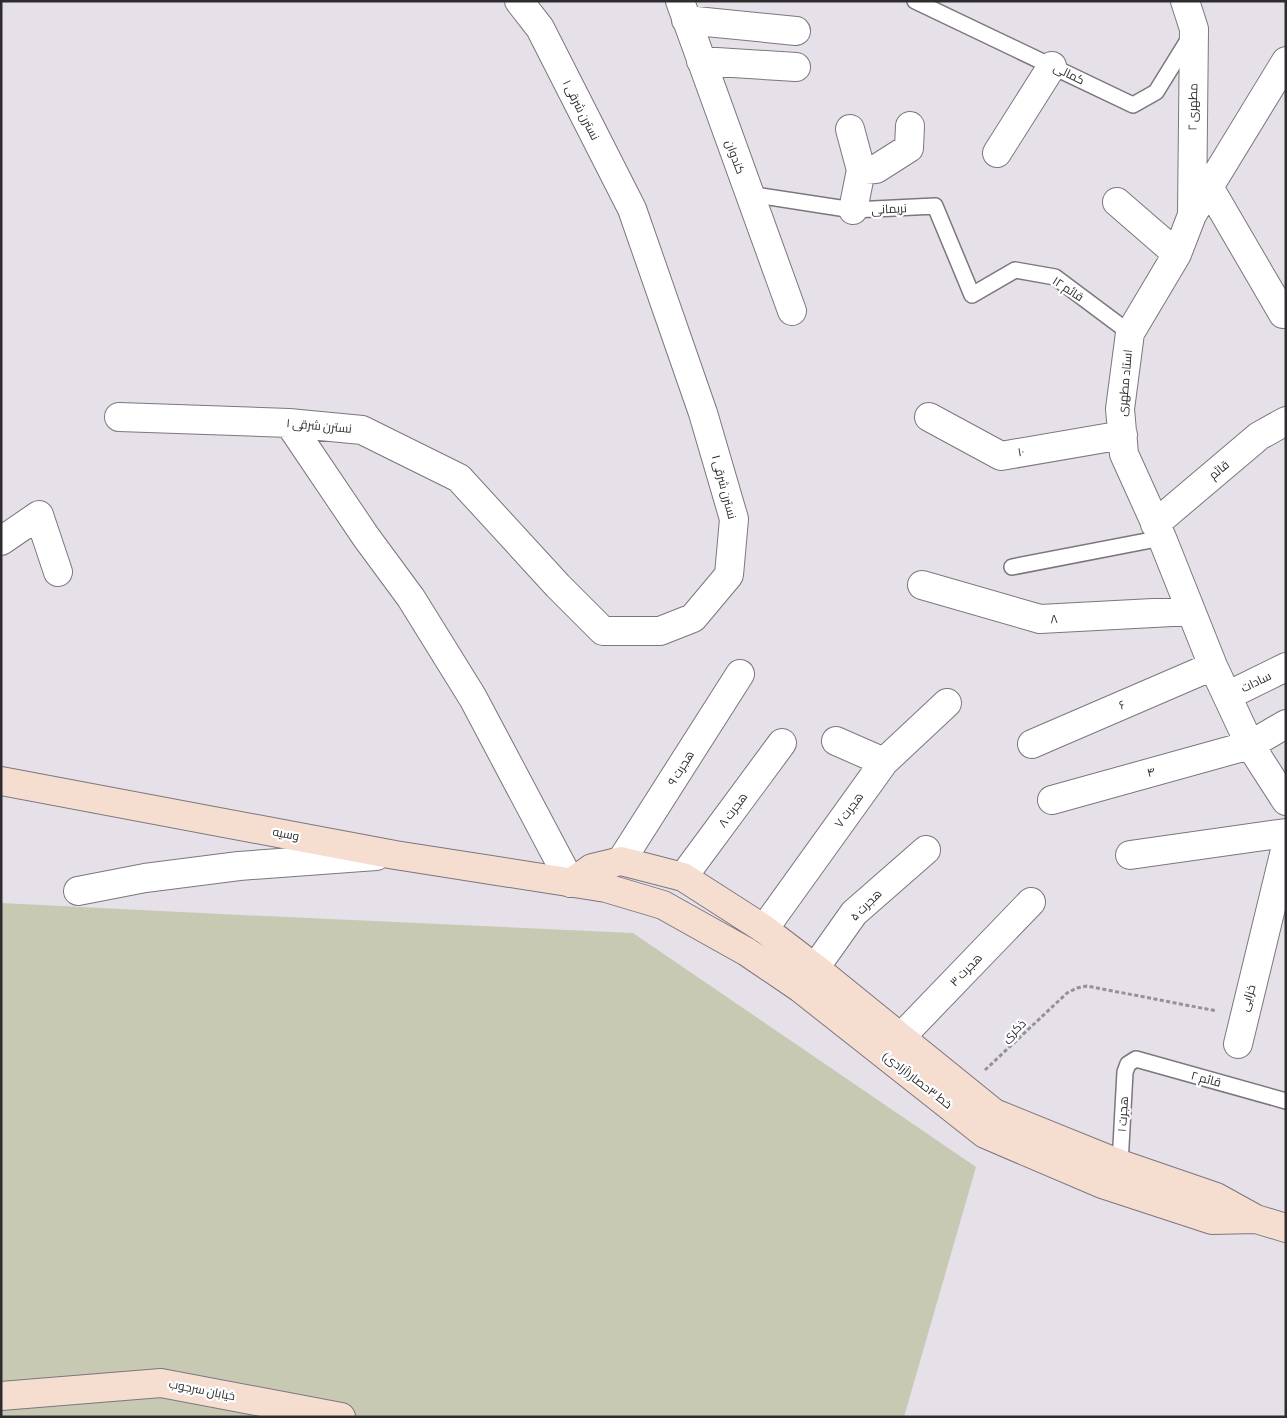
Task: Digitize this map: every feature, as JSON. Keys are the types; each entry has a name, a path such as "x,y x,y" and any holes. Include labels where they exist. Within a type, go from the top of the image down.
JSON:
{"street":[{"name":"نسترن شرقی ۱","path":"119,417 289,423 362,430 459,478 558,586 603,631 660,631 693,618 729,575 734,519 703,413 632,209 540,28 519,1"},
{"name":"مطهری ۲","path":"1186,1 1194,29 1192,215"},
{"path":"683,11 796,32"},
{"name":"کندوان","path":"683,11 792,311"},
{"path":"701,61 796,67"},
{"name":"استاد مطهری","path":"1286,61 1208,187 1192,215 1177,254 1130,333 1120,409 1124,454 1159,531 1213,666 1250,745 1286,801"},
{"path":"997,153 1052,66"},
{"path":"862,170 876,169 909,148 910,126"},
{"path":"850,129 862,170 854,210"},
{"path":"1208,187 1283,314"},
{"path":"1117,202 1177,254"},
{"name":"۱۰","path":"929,417 1001,456 1123,435"},
{"name":"قائم","path":"1159,531 1259,436 1286,421"},
{"path":"289,423 366,537 411,598 474,698 571,883 592,868 621,862 683,877 764,929 994,1113 1120,1164 1216,1197 1256,1219"},
{"path":"1,541 39,516 58,572"},
{"name":"۸","path":"922,585 1040,619 1190,611"},
{"name":"۶","path":"1032,744 1213,666"},
{"name":"سادات","path":"1227,696 1286,667"},
{"name":"هجرت ۹","path":"621,862 740,674"},
{"name":"هجرت ۷","path":"764,929 884,762 947,703"},
{"path":"1250,745 1286,724"},
{"path":"836,741 884,762"},
{"name":"هجرت ۸","path":"683,877 782,743"},
{"name":"۴","path":"1052,800 1250,745"},
{"name":"وسیه","path":"1,781 395,855 571,883"},
{"path":"1130,855 1286,833"},
{"name":"خزایی","path":"1244,1017 1286,846"},
{"name":"هجرت ۵","path":"815,968 854,913 926,850"},
{"path":"78,891 145,878 239,866 395,855"},
{"name":"خط ۳حصار(آزادی)","path":"571,883 606,888 663,905 747,952 800,988 985,1134 1102,1184 1212,1220 1256,1219 1286,1228"},
{"name":"هجرت ۳","path":"901,1037 1031,902"},
{"path":"1238,1044 1244,1017"},
{"name":"خیابان سرجوب","path":"1,1396 161,1383 341,1417"}],"lane":[{"name":"کمالی","path":"914,1 1133,106 1156,92 1194,29"},
{"name":"نریمانی","path":"749,194 854,210 935,206 972,295"},
{"name":"قائم ۱۲","path":"972,295 1014,270 1055,277 1130,333"},
{"path":"1012,567 1159,531"},
{"name":"قائم ۲","path":"1128,1064 1136,1059 1286,1101"},
{"name":"هجرت ۱","path":"1120,1164 1125,1072 1128,1064"}],"path":[{"name":"خزایی","path":"1077,988 1087,986 1244,1017"},
{"name":"ذکری","path":"965,1088 1067,993 1077,988"}],"green space":[{"path":"1,903 633,933 976,1167 904,1417 1,1417"}]}
